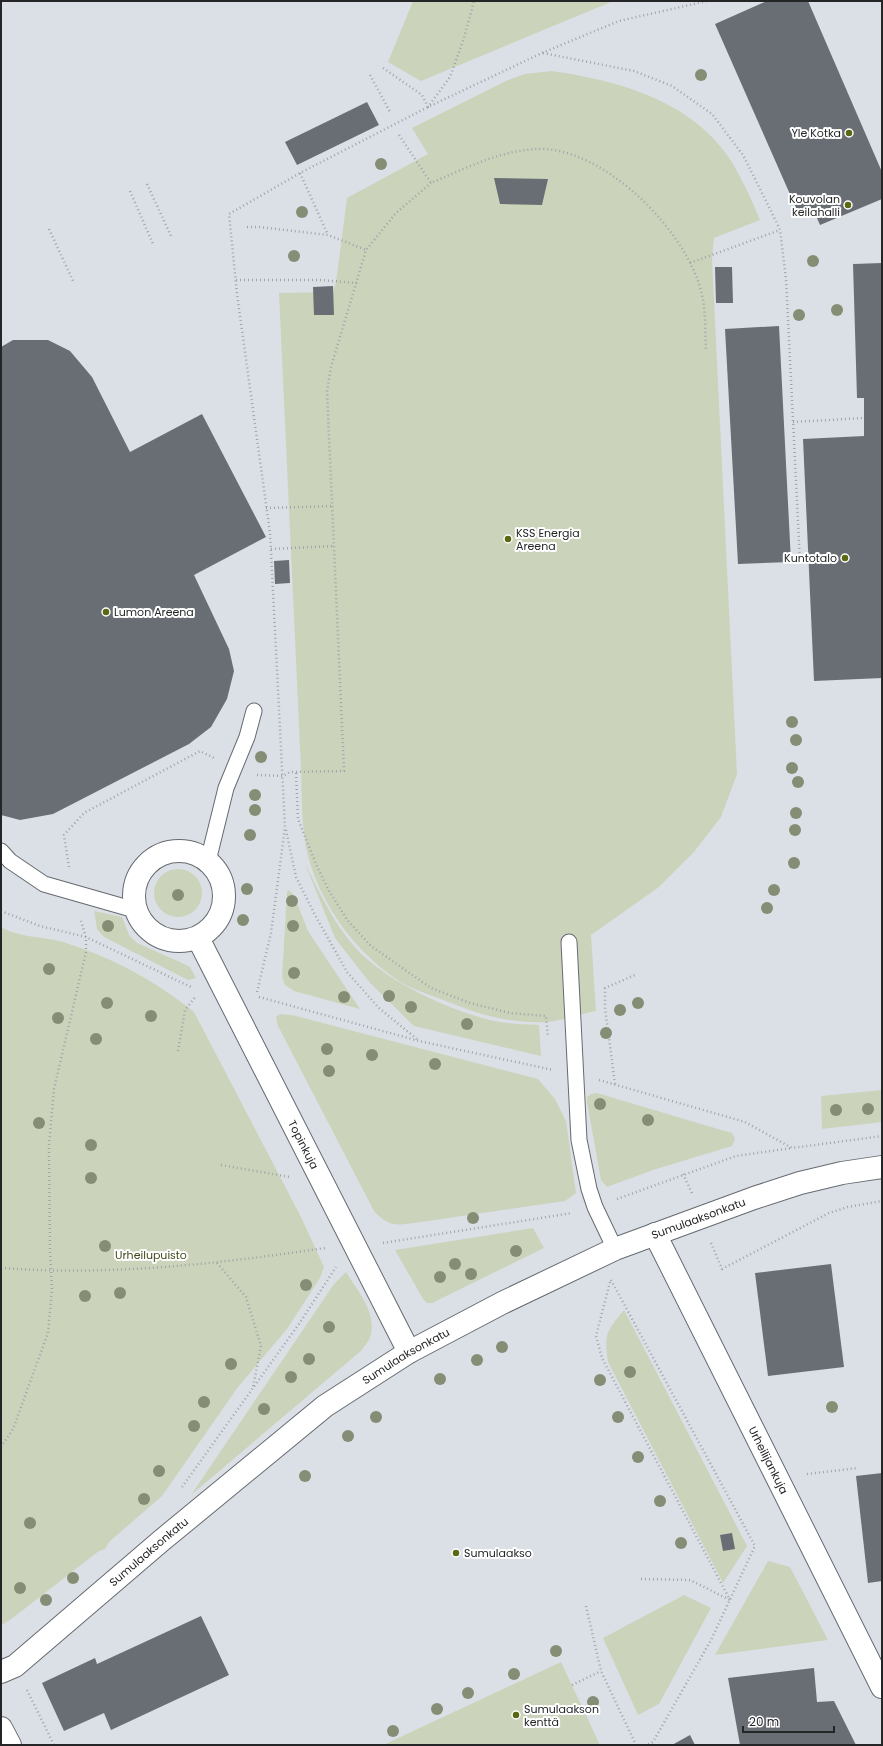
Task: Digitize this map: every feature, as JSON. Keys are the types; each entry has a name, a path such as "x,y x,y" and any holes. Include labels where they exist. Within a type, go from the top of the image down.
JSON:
{"street":[{"path":"175,850 191,852 208,861 218,873 225,894 223,910 211,929 198,938 176,942 161,938 143,924 135,910 134,889 139,874 148,863 161,854 175,850"},
{"name":"Topinkuja","path":"198,938 409,1352"},
{"name":"Sumulaaksonkatu","path":"1,1672 15,1666 161,1541 325,1406 409,1352 502,1303 615,1249 754,1198 800,1183 842,1173 882,1167"},
{"name":"Urheilijankuja","path":"655,1234 882,1687"},
{"path":"1,1728 10,1745"}],"lane":[{"path":"208,861 226,788 247,737 254,711"},
{"path":"1,851 10,861 44,884 135,910"},
{"path":"569,942 579,1140 589,1189 595,1207 615,1249"}],"path":[{"path":"428,107 450,77 474,1"},
{"path":"256,996 271,933 285,827 270,532 236,280 229,214 300,173 428,107 542,53 618,21 707,1"},
{"path":"542,53 634,71 672,86 712,114 743,155 780,230 786,279 800,562"},
{"path":"383,68 422,95 428,107"},
{"path":"370,75 390,112"},
{"path":"399,135 431,183"},
{"path":"1,1446 13,1429 48,1333 52,1289 49,1145 54,1089 86,952 86,938 73,893 64,835 84,813 200,751 250,775 283,776 290,772 296,773 344,770 327,391 331,367 366,250 396,213 431,183 506,153 539,149 572,154 607,172 630,188 652,209 687,253 702,294 706,349"},
{"path":"300,173 328,236"},
{"path":"147,184 171,236"},
{"path":"130,191 153,244"},
{"path":"247,227 259,227 328,236 366,250"},
{"path":"49,229 74,283"},
{"path":"690,263 780,230"},
{"path":"236,280 320,280 357,283"},
{"path":"793,422 864,418"},
{"path":"266,508 332,506"},
{"path":"270,549 334,546"},
{"path":"296,773 298,819 316,864 329,891 348,921 371,946 431,988 470,1003 510,1013 546,1016"},
{"path":"285,827 296,877 315,915 347,972 379,1008 419,1041"},
{"path":"1,911 40,926 86,938 194,989"},
{"path":"615,1084 605,1008 605,988 635,975"},
{"path":"178,1051 185,1010 197,995"},
{"path":"614,1200 736,1156 792,1148"},
{"path":"221,1165 293,1177"},
{"path":"683,1174 690,1190"},
{"path":"722,1268 828,1213 848,1207 882,1201"},
{"path":"380,1243 576,1212"},
{"path":"1,1268 51,1271 148,1269 217,1263 330,1247"},
{"path":"179,1490 301,1321 339,1260"},
{"path":"217,1263 246,1297 261,1346 253,1388"},
{"path":"647,1745 653,1742 711,1640 730,1600 755,1546 611,1279 596,1336 602,1358 730,1600"},
{"path":"806,1474 858,1468"},
{"path":"641,1579 690,1580 730,1600"},
{"path":"586,1606 601,1671 636,1745"},
{"path":"572,1685 601,1671"},
{"path":"26,1689 54,1745"}],"green space":[{"path":"413,1 611,2 421,81 388,62"},
{"name":"KSS Energia Areena","path":"552,71 578,75 629,88 653,97 676,109 697,123 716,141 732,162 760,220 714,238 712,259 737,774 721,817 694,852 659,887 591,935 596,1011 548,1022 523,1022 499,1018 463,1008 416,990 396,979 381,968 354,941 331,909 321,892 314,874 308,856 302,812 279,293 333,292 336,282 347,198 428,154 412,128 508,80 525,74"},
{"path":"304,861 339,927 368,960 410,988 442,1004 475,1016 496,1021 514,1024 539,1025 541,1056 414,1026 370,983 335,938"},
{"path":"173,869 183,869 195,876 202,888 202,898 195,910 183,917 173,917 165,913 158,906 154,898 154,888 158,880 165,873"},
{"path":"289,890 294,895 308,931 360,1009 294,991 285,985 282,977 287,892"},
{"path":"94,911 122,917 129,935 137,943 190,967 196,978 188,980 104,937 97,929"},
{"name":"Urheilupuisto","path":"1,927 23,935 63,942 115,962 164,990 194,1012 302,1219 324,1267 320,1278 287,1329 238,1387 162,1496 109,1542 105,1549 99,1551 10,1620 1,1625"},
{"path":"280,1014 292,1015 538,1079 555,1099 566,1121 576,1193 565,1201 401,1225 385,1221 374,1211 278,1026 276,1017"},
{"path":"882,1090 882,1122 822,1129 821,1096"},
{"path":"597,1093 732,1133 735,1139 732,1146 653,1170 607,1187 601,1180 587,1102 587,1097 591,1094"},
{"path":"533,1228 544,1248 432,1303 427,1303 423,1299 395,1250"},
{"path":"346,1272 360,1293 371,1317 372,1325 369,1340 362,1350 191,1495 334,1284"},
{"path":"624,1310 747,1546 723,1583 608,1362 606,1345 608,1334 613,1323"},
{"path":"768,1561 790,1567 828,1640 715,1655"},
{"path":"684,1595 711,1608 659,1704 638,1715 603,1638"},
{"name":"Sumulaakson kenttä","path":"561,1662 600,1745 383,1745"}],"building":[{"path":"767,1 808,1 882,172 882,199 820,225 814,211 800,217 715,24"},
{"path":"367,102 379,125 297,165 285,142"},
{"path":"494,178 548,179 542,205 500,204"},
{"name":"Kuntotalo","path":"882,263 882,678 814,681 803,439 864,436 864,398 857,398 853,264"},
{"path":"715,267 732,267 733,303 716,303"},
{"path":"333,286 334,315 314,315 313,287"},
{"path":"779,326 791,562 738,564 725,329"},
{"name":"Lumon Areena","path":"13,340 48,340 70,351 92,377 130,452 202,414 266,537 194,575 229,649 234,671 227,699 211,727 189,744 53,814 20,820 1,815 1,347"},
{"path":"289,560 290,583 275,584 274,561"},
{"path":"831,1264 844,1367 768,1376 755,1273"},
{"path":"882,1473 882,1581 868,1583 856,1476"},
{"path":"732,1533 735,1549 723,1551 720,1535"},
{"path":"201,1616 229,1675 111,1730 104,1713 64,1731 42,1683 95,1658 97,1664"},
{"path":"814,1668 817,1702 834,1701 856,1745 740,1745 728,1678"},
{"path":"690,1735 695,1745 672,1745"}],"place":[{"name":"Yle Kotka","path":"849,133"},
{"name":"Kouvolan keilahalli","path":"848,205"},
{"name":"KSS Energia Areena","path":"508,539"},
{"name":"Kuntotalo","path":"845,558"},
{"name":"Lumon Areena","path":"106,612"},
{"name":"Sumulaakso","path":"456,1553"},
{"name":"Sumulaakson kenttä","path":"516,1715"}]}
